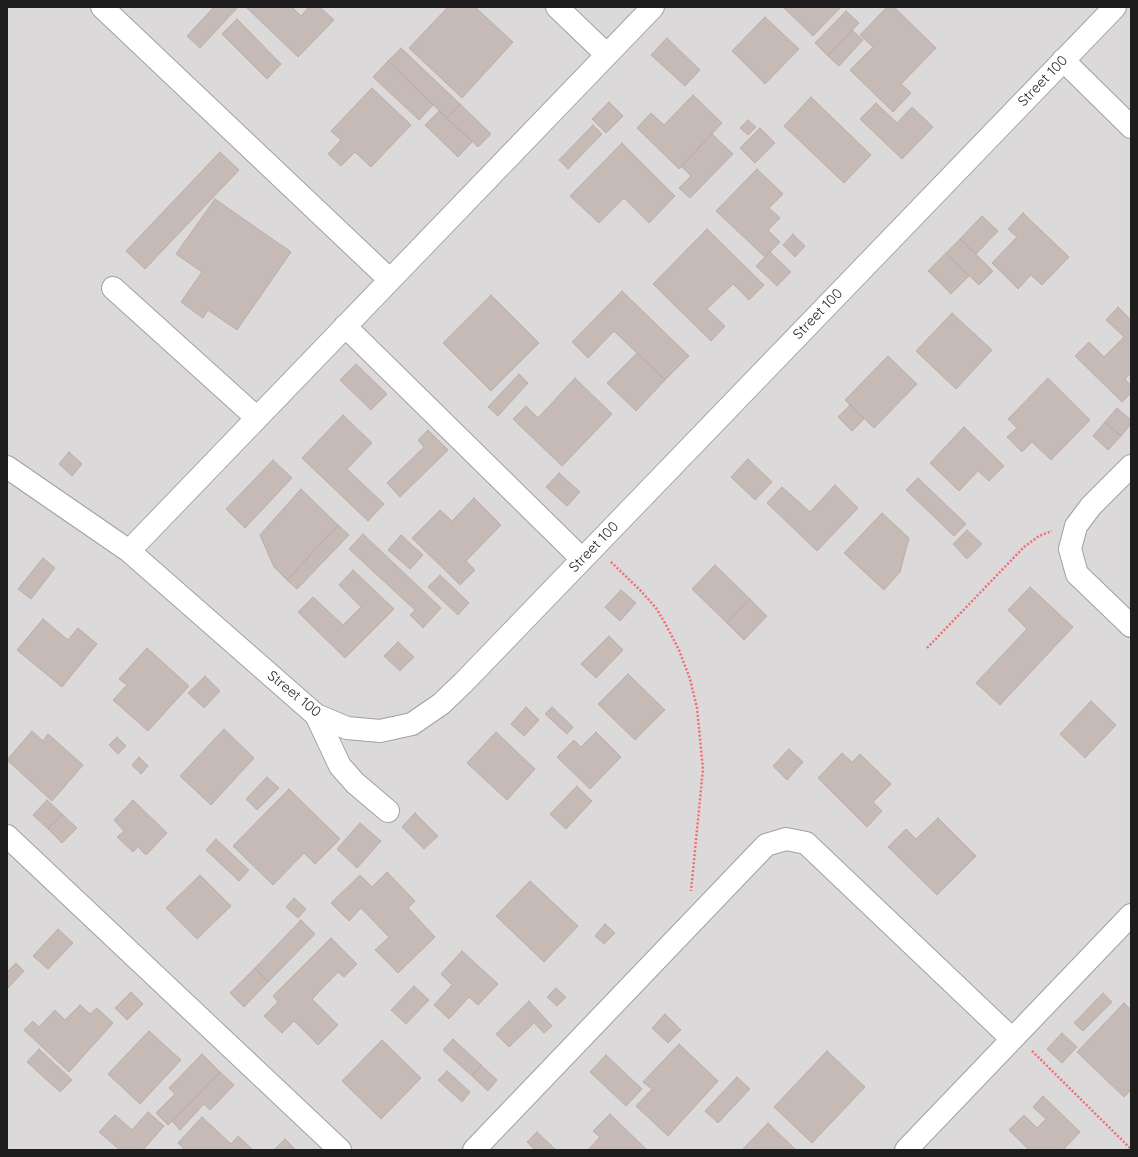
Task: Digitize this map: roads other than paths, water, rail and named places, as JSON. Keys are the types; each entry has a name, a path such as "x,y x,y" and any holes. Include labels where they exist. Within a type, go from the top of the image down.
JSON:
{"street":[{"path":"102,7 390,280"},
{"path":"557,7 607,55"},
{"path":"129,551 653,7"},
{"name":"Street 100","path":"7,467 129,551 316,715 347,728 380,731 412,724 446,699 589,553 1114,7"},
{"path":"1063,60 1131,127"},
{"path":"113,288 257,418"},
{"path":"345,326 589,553"},
{"path":"1131,466 1091,506 1076,526 1070,549 1077,574 1131,626"},
{"path":"316,715 340,766 355,783 388,811"},
{"path":"7,836 340,1150"},
{"path":"474,1150 766,845 786,839 806,843 1013,1037"},
{"path":"906,1150 1131,915"}]}
